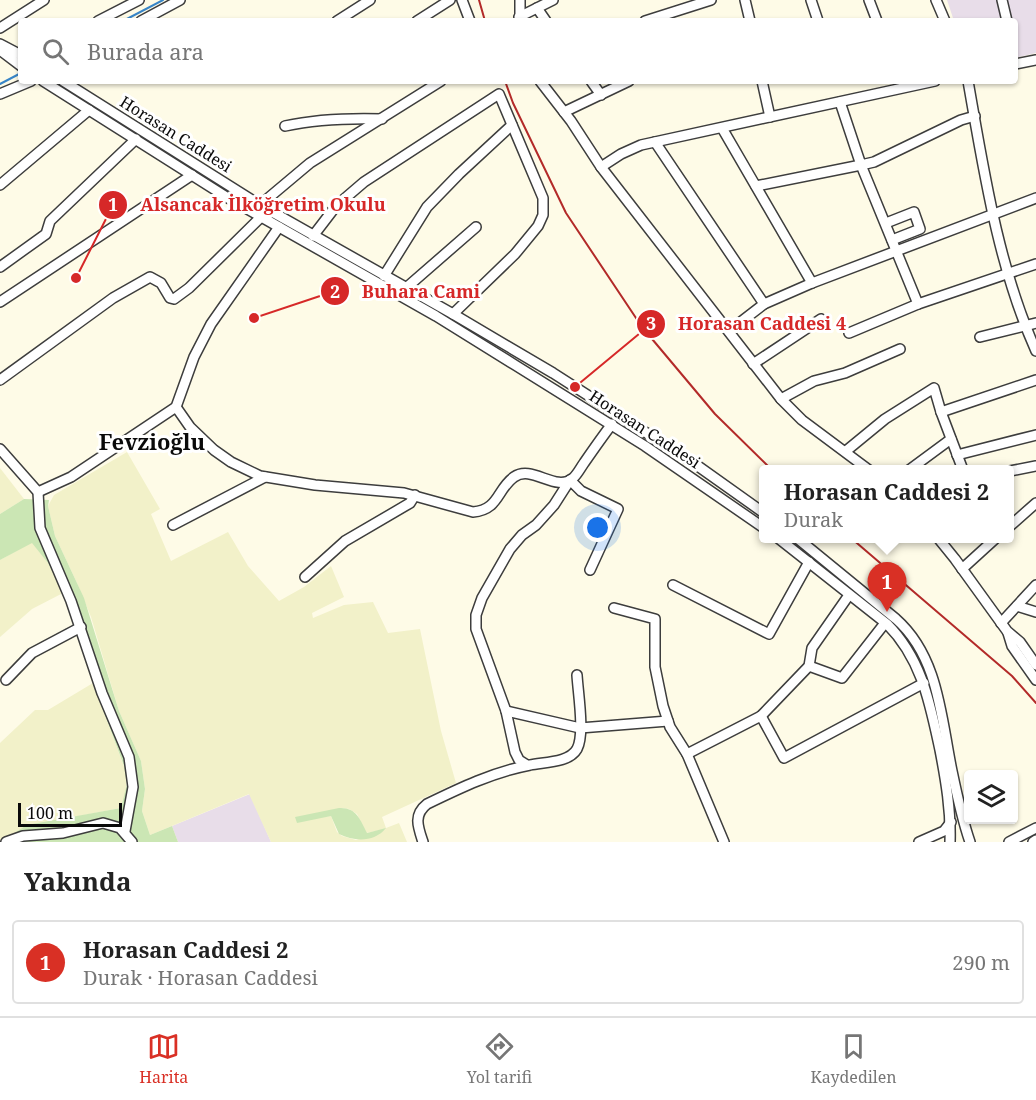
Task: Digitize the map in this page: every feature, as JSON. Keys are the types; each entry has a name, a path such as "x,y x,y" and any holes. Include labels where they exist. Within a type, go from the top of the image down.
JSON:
{"street":[{"path":"0,28 44,0"},
{"path":"104,18 139,0"},
{"path":"147,18 180,0"},
{"path":"342,18 370,0"},
{"path":"422,18 450,0"},
{"path":"462,0 469,18"},
{"path":"519,0 519,18"},
{"path":"521,18 552,0"},
{"path":"654,18 711,0"},
{"path":"745,0 749,18"},
{"path":"811,0 817,18"},
{"path":"869,0 876,18"},
{"path":"936,0 944,18"},
{"path":"1002,0 1006,18"},
{"path":"537,8 544,18"},
{"path":"0,44 18,53"},
{"path":"0,50 18,64"},
{"path":"1018,61 1036,60"},
{"path":"0,94 24,84"},
{"name":"Horasan Caddesi","path":"48,84 261,217 436,316 612,424 693,477 759,524"},
{"name":"Horasan Caddesi","path":"68,84 260,205 453,314 598,401 704,470 759,509"},
{"path":"260,205 310,163 436,84"},
{"path":"542,84 601,167 781,399 802,420 863,465"},
{"path":"593,84 601,94"},
{"path":"564,112 623,84"},
{"path":"763,84 770,117"},
{"path":"970,84 992,215 1024,326 1036,351"},
{"path":"601,167 631,149 655,142 840,102 899,85"},
{"path":"313,236 336,206 364,182 451,123 499,94 543,198 543,215 538,226 514,254 453,314"},
{"path":"840,102 861,165 918,304"},
{"path":"0,185 89,110"},
{"path":"756,186 874,162 961,120 975,116"},
{"path":"285,126 308,121 348,118 382,119"},
{"path":"384,276 427,207 512,125"},
{"path":"722,128 812,283"},
{"path":"0,267 46,234 50,220 136,140"},
{"path":"655,142 764,304"},
{"path":"0,302 192,175"},
{"path":"729,331 764,304 812,283 897,253 1036,198"},
{"path":"886,223 914,212 920,229 892,240"},
{"path":"0,380 113,298 150,277 161,283 170,298 174,299 189,288 261,217"},
{"path":"38,492 73,476 176,407 194,357 211,324 279,227"},
{"path":"406,288 476,227"},
{"path":"849,333 918,304 1036,264"},
{"path":"753,364 821,319"},
{"path":"980,337 1036,323"},
{"path":"781,399 814,381 845,373 900,349"},
{"path":"941,412 1036,380"},
{"path":"846,451 885,419 934,388 961,465"},
{"path":"176,407 190,428 214,450 241,467 265,477 315,485 415,495 468,511 479,511 492,505 511,479 518,475 527,473 557,481 570,480 581,491 618,509 590,570"},
{"path":"527,765 516,756 506,711 476,629 477,609 510,549 554,505 612,424"},
{"path":"957,455 1036,435"},
{"path":"916,465 951,439"},
{"path":"0,449 38,492 40,528 81,627 102,693 131,764 133,795 124,831"},
{"path":"1014,470 1036,465"},
{"path":"172,525 265,477"},
{"path":"305,577 345,541 410,503 415,495"},
{"path":"1014,523 1036,504"},
{"path":"784,543 885,623 906,647 924,683 935,722 951,822 950,842"},
{"path":"803,543 902,625 917,643 940,700 952,771 970,842"},
{"path":"942,543 1004,627 1020,642 1035,662"},
{"path":"962,569 991,543"},
{"path":"673,585 769,634 809,562"},
{"path":"1004,627 1017,606 1036,585"},
{"path":"687,754 762,716 809,666 812,648 849,595"},
{"path":"1017,606 1036,612"},
{"path":"614,608 655,619 655,667 663,706 668,721 687,754 724,842"},
{"path":"809,666 842,678 885,623"},
{"path":"6,680 32,653 81,627"},
{"path":"1004,627 1012,646 1036,680"},
{"path":"423,842 417,820 418,813 424,806 479,779 527,765 565,759 571,755 579,745 577,675"},
{"path":"762,716 784,758 924,683"},
{"path":"506,711 580,728 668,721"},
{"path":"919,842 944,831 951,822"},
{"path":"6,842 23,836 63,833 103,823 116,826 124,831 132,842"},
{"path":"1010,842 1036,828"}],"shaded area":[{"path":"947,0 1036,0 1036,53 1018,57 1018,18 953,18"},
{"path":"250,794 271,842 178,842 172,826"}],"green space":[{"path":"127,452 160,509 151,514 171,561 228,532 248,566 279,601 304,587 331,566 344,597 312,613 313,618 344,605 373,602 388,633 420,629 441,731 456,783 382,817 386,828 399,823 407,842 271,842 249,794 150,835 142,811 145,789 141,761 119,711 91,617 55,536 48,506 54,495","holes":["343,808 357,814 366,833 386,829 356,840 337,832 331,816 295,818"]},
{"path":"0,468 24,499 0,514"},
{"path":"24,499 49,500 48,506 55,536 84,598 119,711 141,761 145,789 142,811 150,835 172,826 178,842 0,842 27,825 121,808 127,784 124,766 63,593 48,563 32,543 0,560 0,514"},
{"path":"32,542 48,563 63,593 32,609 0,637 0,560"},
{"path":"93,683 126,772 126,790 121,808 84,815 13,834 0,840 0,743 35,710 48,710"},
{"path":"339,808 353,812 360,819 367,833 386,828 371,838 358,839 339,834 331,816 297,823 295,817"}],"waterway":[{"path":"129,18 163,0"},
{"path":"0,84 18,75"}],"railway":[{"path":"479,0 484,18"},
{"path":"506,84 566,213 642,327 715,414 767,465"},
{"path":"857,543 1012,676 1036,703"}],"place":[{"name":"Alsancak İlköğretim Okulu","path":"76,278"},
{"name":"Buhara Cami","path":"254,318"},
{"name":"Horasan Caddesi 4","path":"575,387"},
{"name":"Horasan Caddesi 2","path":"887,612"}],"district":[{"name":"Fevzioğlu","path":"152,442"}]}
